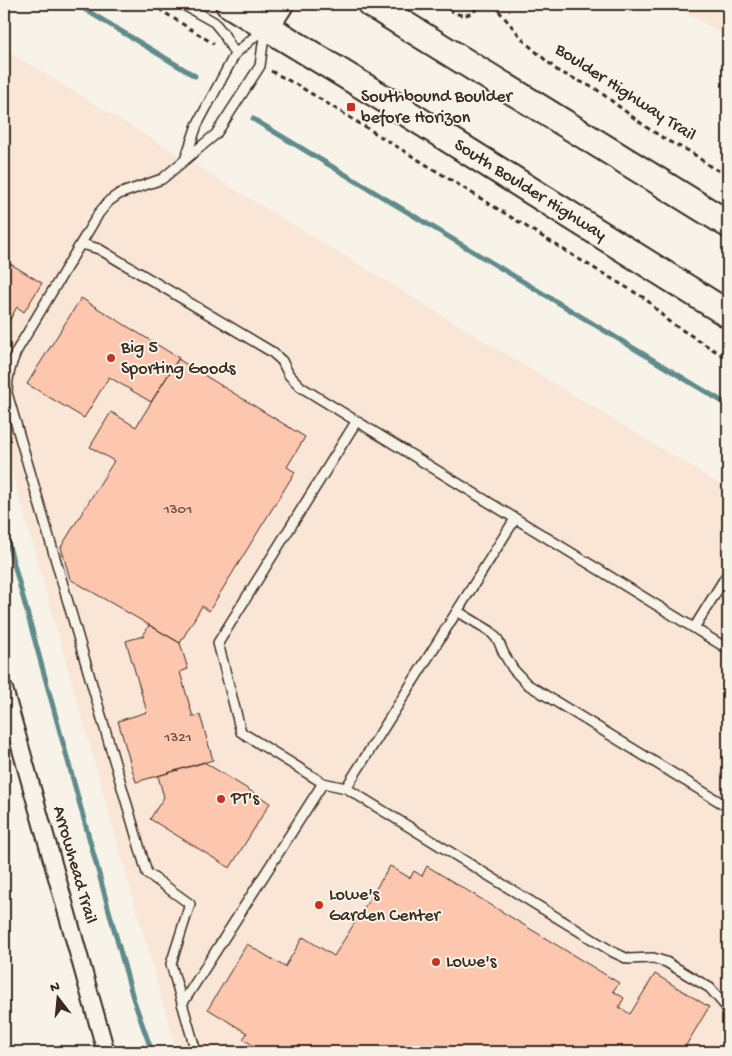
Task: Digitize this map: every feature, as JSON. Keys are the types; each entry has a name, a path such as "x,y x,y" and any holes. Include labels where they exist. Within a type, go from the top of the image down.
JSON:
{"main road":[{"name":"South Boulder Highway","path":"229,4 728,314"},
{"path":"266,26 280,4"},
{"path":"371,4 728,224"}],"street":[{"name":"Arrowhead Trail","path":"4,690 106,1052"}],"lane":[{"path":"182,4 214,22 235,54"},
{"path":"186,158 197,125 235,54 266,26"},
{"path":"196,1052 171,964 190,904 148,873 7,393 10,366 16,352 99,213 109,201 119,194 162,179 216,134 260,66 266,26"},
{"path":"82,244 99,249 272,352 282,361 289,376 300,388 728,649"},
{"path":"356,422 218,643 241,732 323,783 346,788 613,952 628,959 653,958 666,962 710,988 728,1009"},
{"path":"346,788 515,518"},
{"path":"694,628 728,573"},
{"path":"458,611 490,631 498,640 513,669 527,684 728,807"},
{"path":"182,1004 323,783"}],"path":[{"path":"151,4 202,37 235,54"},
{"path":"441,5 457,14 467,15 471,14 481,4"},
{"name":"Boulder Highway Trail","path":"493,4 525,42 558,70 596,90 646,127 690,152 711,167 728,175"},
{"path":"260,66 299,86 646,299 668,321 728,359"}],"shaded area":[{"path":"672,4 728,4 728,38"},
{"path":"4,49 728,489 728,1052 177,1052 4,444"}],"building":[{"path":"4,260 42,283 24,312 17,307 8,323 4,320"},
{"name":"Big 5 Sporting Goods","path":"81,298 179,358 151,402 109,377 84,418 27,384"},
{"path":"178,359 305,437 287,467 295,472 209,611 202,606 180,643 70,579 61,547 114,461 90,447 111,412 136,427"},
{"path":"149,625 180,643 188,669 180,672 193,717 200,715 213,760 136,782 118,721 147,712 126,641 143,636"},
{"path":"204,762 270,803 230,868 150,819 164,797 158,776"},
{"name":"Lowe's","path":"390,866 410,878 414,871 422,876 427,866 619,983 613,991 624,998 619,1007 630,1014 655,974 709,1007 682,1052 277,1052 270,1048 268,1052 264,1052 243,1039 247,1033 208,1009 247,944 285,967 303,937 334,956"}],"waterway":[{"path":"76,4 195,76"},
{"path":"253,119 728,405"},
{"path":"4,528 133,998 152,1052"}],"place":[{"name":"Southbound Boulder before Horizon","path":"351,107"},
{"name":"Big 5 Sporting Goods","path":"111,358"},
{"name":"PT's","path":"221,799"},
{"name":"Lowe's Garden Center","path":"319,905"},
{"name":"Lowe's","path":"436,962"}]}
